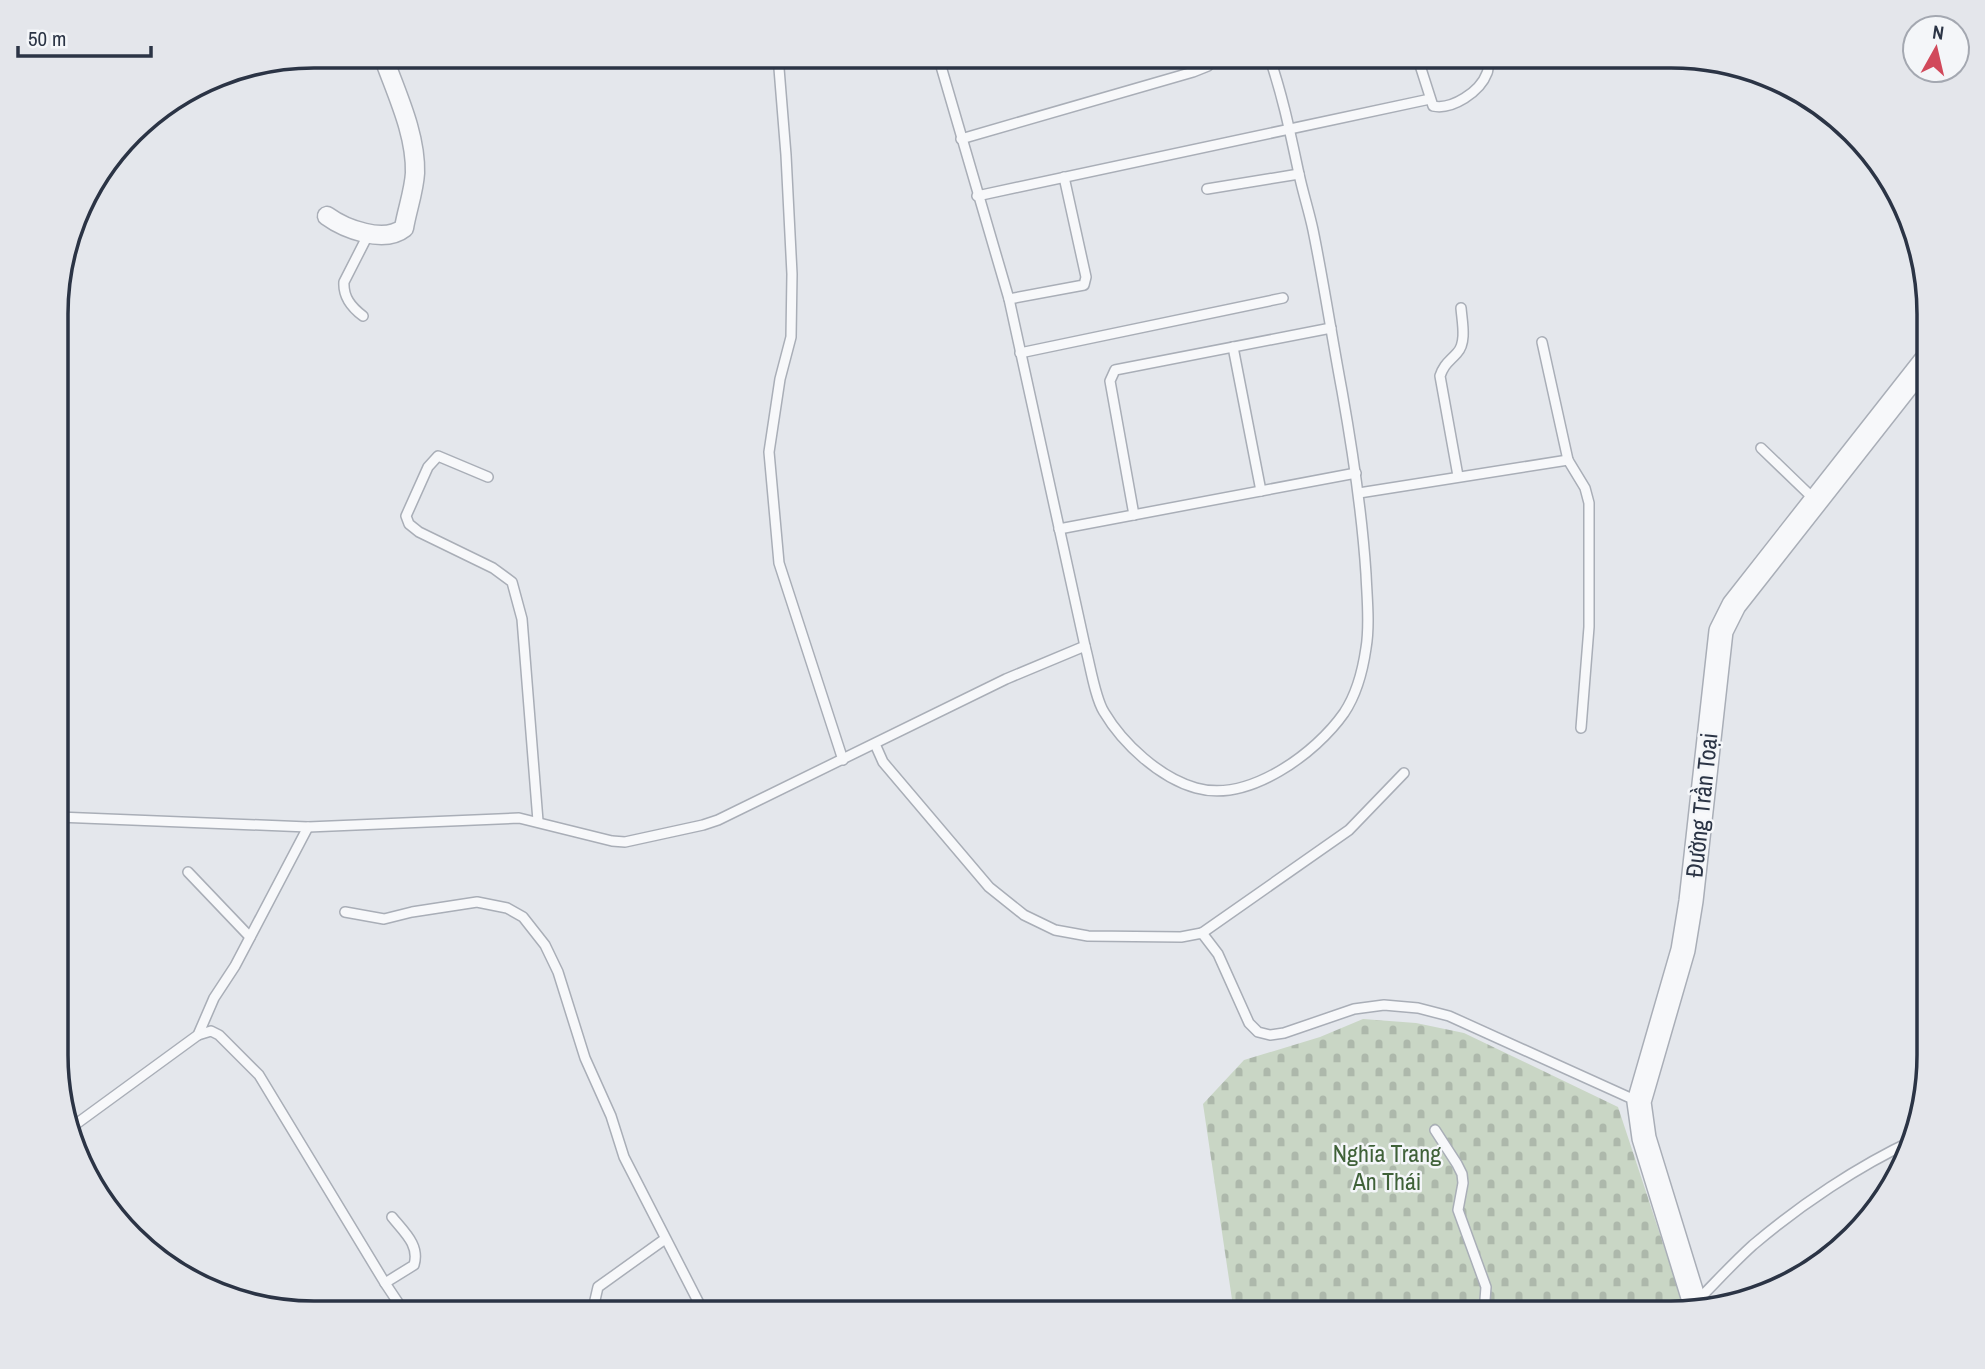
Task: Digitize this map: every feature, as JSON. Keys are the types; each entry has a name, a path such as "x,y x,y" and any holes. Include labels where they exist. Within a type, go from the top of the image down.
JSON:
{"street":[{"path":"327,216 341,226 369,233 398,232 404,228 415,175 414,151 387,68"},
{"name":"Đường Trần Toại","path":"1693,1300 1644,1138 1639,1102 1683,950 1691,901 1721,631 1734,605 1916,373"}],"lane":[{"path":"779,68 792,274 791,337 780,379 769,452 779,563 843,760"},
{"path":"941,68 1009,299 1085,646 1103,711 1123,737 1147,761 1173,778 1197,788 1223,789 1248,785 1284,770 1307,754 1345,711 1354,692 1367,647 1367,593 1356,473 1313,229 1284,100 1273,69"},
{"path":"961,139 1201,69"},
{"path":"1421,69 1433,106 1442,108 1462,99 1477,88 1487,69"},
{"path":"977,196 1430,99"},
{"path":"1207,189 1299,174"},
{"path":"1009,299 1084,285 1086,277 1064,177"},
{"path":"363,316 353,308 344,291 344,282 369,233"},
{"path":"1020,353 1283,298"},
{"path":"1458,476 1440,376 1444,363 1458,352 1461,345 1461,308"},
{"path":"1134,515 1111,376 1115,370 1331,328"},
{"path":"1542,342 1568,460 1585,488 1589,503 1589,628 1581,729"},
{"path":"1233,347 1261,491"},
{"path":"1761,448 1816,501"},
{"path":"488,477 438,456 428,467 406,516 409,524 419,532 493,568 512,583 522,619 538,821"},
{"path":"1359,493 1568,460"},
{"path":"1059,530 1356,473"},
{"path":"69,817 308,827 519,818 625,842 719,820 1006,679 1085,646"},
{"path":"875,744 883,762 989,887 1024,915 1055,930 1088,936 1181,937 1202,933 1349,831 1404,773"},
{"path":"198,1035 214,998 235,966 308,827"},
{"path":"188,872 250,937"},
{"path":"345,912 384,919 477,902 507,908 523,917 545,945 558,972 585,1058 611,1116 624,1157 697,1300"},
{"path":"1202,933 1218,954 1248,1023 1258,1032 1270,1035 1284,1033 1354,1009 1384,1005 1418,1008 1449,1016 1639,1102"},
{"path":"78,1122 198,1035 211,1031 219,1035 259,1075 397,1300"},
{"path":"1435,1130 1462,1174 1458,1210 1486,1287 1484,1301"},
{"path":"1701,1299 1751,1247 1787,1218 1822,1193 1898,1149"},
{"path":"385,1283 414,1265 416,1256 416,1249 392,1217"},
{"path":"595,1300 598,1287 666,1239"}],"green space":[{"name":"Nghĩa Trang An Thái","path":"1363,1019 1416,1023 1464,1033 1618,1107 1682,1300 1232,1301 1203,1104 1244,1060 1320,1037"}]}
